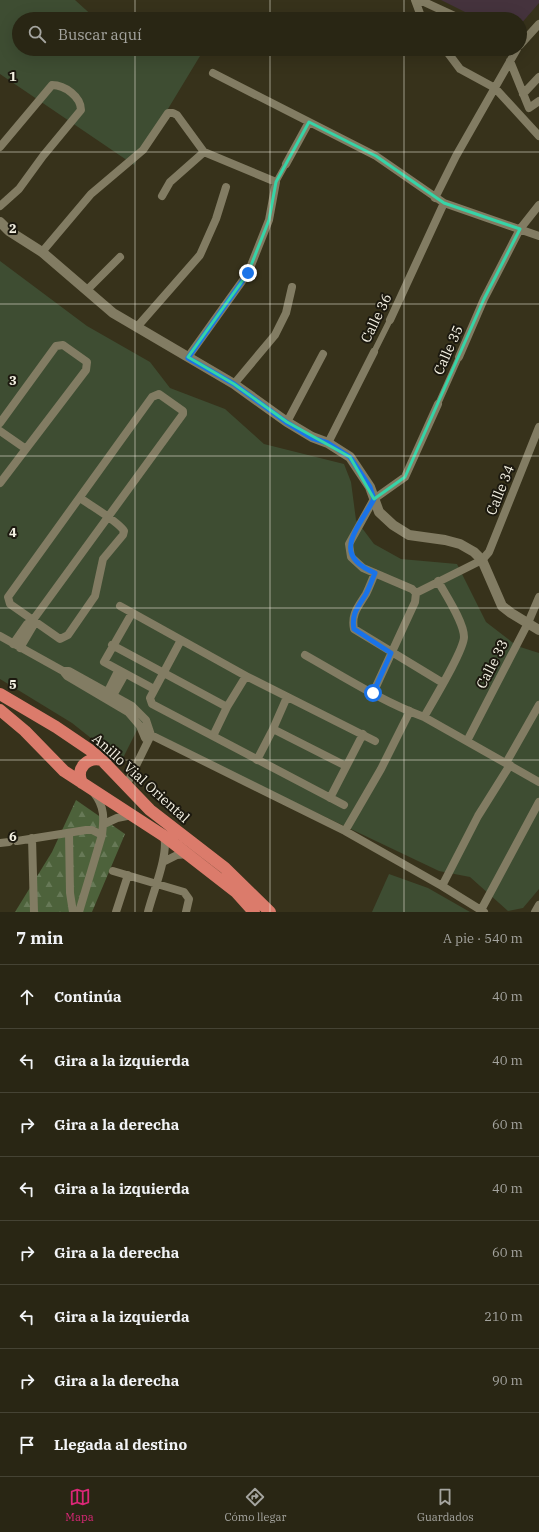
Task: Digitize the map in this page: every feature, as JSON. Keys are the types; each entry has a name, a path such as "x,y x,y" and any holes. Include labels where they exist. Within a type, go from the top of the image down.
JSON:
{"highway":[{"name":"Anillo Vial Oriental","path":"0,694 74,739 102,760 126,786 165,823 229,871 270,912"},
{"name":"Anillo Vial Oriental","path":"0,710 25,731 64,771 164,836 236,892 254,912"},
{"path":"87,787 80,775 83,764 93,759 102,760"}],"street":[{"path":"415,0 419,12"},
{"path":"420,0 446,12"},
{"path":"527,37 539,24"},
{"path":"450,56 460,70 495,88 539,136"},
{"path":"435,198 456,156 513,56"},
{"path":"510,61 529,108"},
{"path":"213,72 376,156 444,203 539,236"},
{"path":"523,94 539,77"},
{"path":"0,147 52,85 58,85 77,97 81,103 81,110 19,188 0,206"},
{"path":"521,116 539,101"},
{"path":"42,252 91,194 143,150 168,113 177,115 204,152 276,182"},
{"path":"188,358 248,273 269,220 276,182 310,122"},
{"path":"162,196 170,182 204,152"},
{"path":"137,327 200,255 216,219 226,187"},
{"name":"Calle 36","path":"328,443 390,320 444,203"},
{"name":"Calle 35","path":"374,499 405,477 484,299 520,229 539,205"},
{"path":"0,222 9,231 42,252 113,313 234,384 286,422 312,438 328,443 350,457 370,487 379,512 393,525 409,535 445,540 460,544 474,552 482,560 502,606 539,630"},
{"path":"87,290 120,257"},
{"path":"234,384 275,335 286,313 292,287"},
{"path":"0,423 56,346 63,345 87,362 86,370 0,483"},
{"path":"286,422 323,354"},
{"path":"16,646 27,624 33,620 108,518 183,414 183,411 159,394 154,395 8,597 10,604 33,620 60,638 68,635 95,596 103,559 123,535 122,527 108,518 80,498"},
{"name":"Calle 34","path":"482,560 489,552 539,427"},
{"path":"0,431 26,449"},
{"path":"374,499 349,544 351,557 362,568 412,589 416,593"},
{"path":"416,593 482,560"},
{"path":"375,573 366,594 355,609 353,616 354,629 391,653 442,682"},
{"path":"424,717 460,651 464,637 462,626 438,581"},
{"path":"373,693 415,602 416,593"},
{"name":"Calle 33","path":"467,742 528,623 539,597"},
{"path":"120,606 246,676 364,734 375,742"},
{"path":"132,613 112,645 104,662 154,689"},
{"path":"0,636 63,671 69,671 108,697 132,706 146,720 146,743 126,786"},
{"path":"181,640 154,689 150,698 152,704 344,805"},
{"path":"112,645 227,708"},
{"path":"305,655 373,693 424,717 539,782"},
{"path":"108,697 122,672"},
{"path":"213,736 227,708 246,676"},
{"path":"257,760 287,697"},
{"path":"442,886 478,816 539,706"},
{"path":"345,832 381,769 410,711"},
{"path":"273,729 346,766"},
{"path":"147,734 345,832 442,886 482,911 539,802"},
{"path":"330,798 364,734"},
{"path":"79,912 104,824 103,807 87,787"},
{"path":"104,824 117,818 132,815"},
{"path":"17,841 92,830 102,835"},
{"path":"69,833 70,893 73,912"},
{"path":"148,912 155,884 166,851 164,836"},
{"path":"32,838 34,912"},
{"path":"163,862 177,855 188,854"},
{"path":"113,871 184,892 188,895 189,899 186,912"},
{"path":"116,912 128,875"},
{"path":"536,912 539,905"}],"highlighted area":[{"path":"309,122 376,156 444,203 520,229 484,299 405,477 374,499 350,457 287,422 234,384 188,357 248,273 269,220 276,182"}],"shaded area":[{"path":"441,0 539,0 539,3 527,17 527,12 465,12"}],"green space":[{"path":"0,0 75,0 88,12 12,12 12,56 200,56 134,165 0,74"},
{"path":"0,261 87,326 150,362 170,388 225,409 264,444 344,464 351,482 356,520 374,544 401,559 457,564 486,622 517,646 539,653 539,889 523,908 508,911 470,877 439,871 138,728 121,762 72,723 0,679"},
{"path":"76,800 125,834 92,912 15,912 52,852"},
{"path":"389,874 428,888 470,912 372,912"}],"route":[{"path":"248,273 188,358 234,384 286,422 312,438 328,443 350,457 370,487 374,499 349,544 351,557 362,568 375,573 366,594 355,609 353,616 354,629 391,653 373,693"}]}
